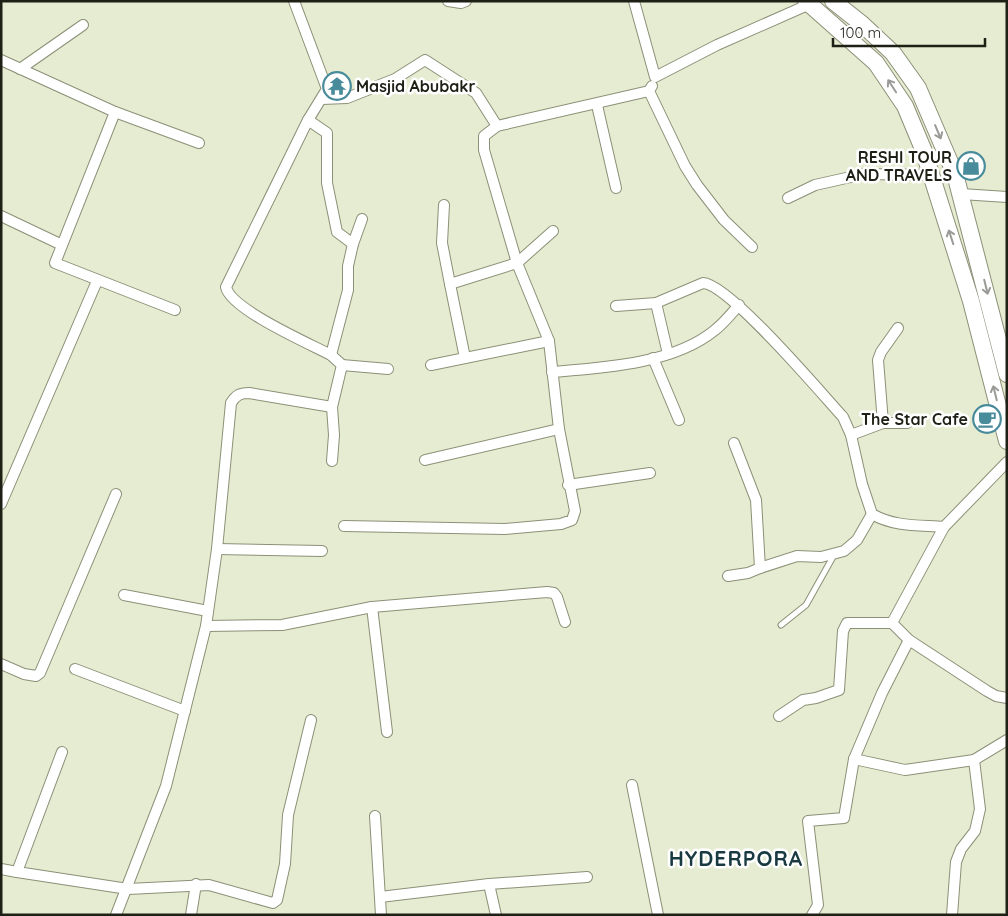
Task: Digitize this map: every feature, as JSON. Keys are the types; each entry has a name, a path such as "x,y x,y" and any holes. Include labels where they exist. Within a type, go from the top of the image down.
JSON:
{"main road":[{"path":"833,1 862,24 893,53 918,88 956,174 1007,374"},
{"path":"808,3 876,63 905,106 931,175 971,301 1007,441"}],"street":[{"path":"294,1 315,60 326,84 325,94 308,120 226,287 227,293 240,307 331,355 342,365 388,368"},
{"path":"448,1 461,3 466,1"},
{"path":"634,1 655,77 649,91 685,166 697,185 724,220 752,247"},
{"path":"655,77 717,45 808,3"},
{"path":"20,69 83,25"},
{"path":"1,60 116,112 198,143"},
{"path":"322,99 347,98 396,79 426,60 476,93 497,126"},
{"path":"344,526 505,529 572,520 575,511 558,429 549,341 517,263 484,150 484,136 497,126 598,105 649,91"},
{"path":"598,105 616,188"},
{"path":"116,112 60,244 55,263 175,310"},
{"path":"308,120 327,133 327,183 337,232 353,244"},
{"path":"788,198 815,185 864,174 931,175"},
{"path":"961,194 1007,197"},
{"path":"444,205 442,243 465,358"},
{"path":"2,217 60,244"},
{"path":"331,355 348,290 348,266 353,244 362,219"},
{"path":"450,284 517,263 553,231"},
{"path":"1,504 97,281"},
{"path":"616,306 656,303 703,283 714,286 739,305 844,417 851,435 862,484 872,514 882,520 895,523 944,527"},
{"path":"656,303 668,354"},
{"path":"552,372 594,369 652,358 686,348 708,336 739,305"},
{"path":"883,423 878,360 881,352 898,328"},
{"path":"431,365 549,341"},
{"path":"652,358 679,420"},
{"path":"332,461 334,435 332,407 342,365"},
{"path":"116,915 128,889 166,786 206,626 217,549 232,403 235,397 241,393 250,393 332,407"},
{"path":"851,435 883,423 907,423"},
{"path":"425,460 558,429"},
{"path":"734,443 756,500 760,568"},
{"path":"892,624 944,527 1007,462"},
{"path":"568,484 650,473"},
{"path":"1,664 24,674 36,676 40,673 116,494"},
{"path":"728,576 748,573 797,556 834,555 852,546 872,514"},
{"path":"217,549 322,551"},
{"path":"206,626 282,625 372,607 552,592 557,596 565,622"},
{"path":"124,595 208,611"},
{"path":"372,607 387,732"},
{"path":"779,716 803,700 816,698 838,690 843,631 847,623 892,624 909,640 991,694 1007,698"},
{"path":"812,915 818,905 808,821 844,818 854,759 882,693 909,640"},
{"path":"75,669 185,711"},
{"path":"1,869 128,889 196,884 215,887 267,903 277,900 285,864 288,815 311,720"},
{"path":"854,759 905,770 974,760 1007,740"},
{"path":"17,872 62,752"},
{"path":"952,915 956,862 961,849 975,831 980,809 974,760"},
{"path":"632,784 658,915"},
{"path":"375,816 381,915"},
{"path":"380,897 489,884 588,877"},
{"path":"191,915 196,884"},
{"path":"489,884 496,915"}],"lane":[{"path":"781,625 806,605 834,555"}],"place":[{"name":"Masjid Abubakr","path":"337,86"},
{"name":"RESHI TOUR AND TRAVELS","path":"971,166"},
{"name":"The Star Cafe","path":"987,419"}],"district":[{"name":"HYDERPORA","path":"736,859"}]}
